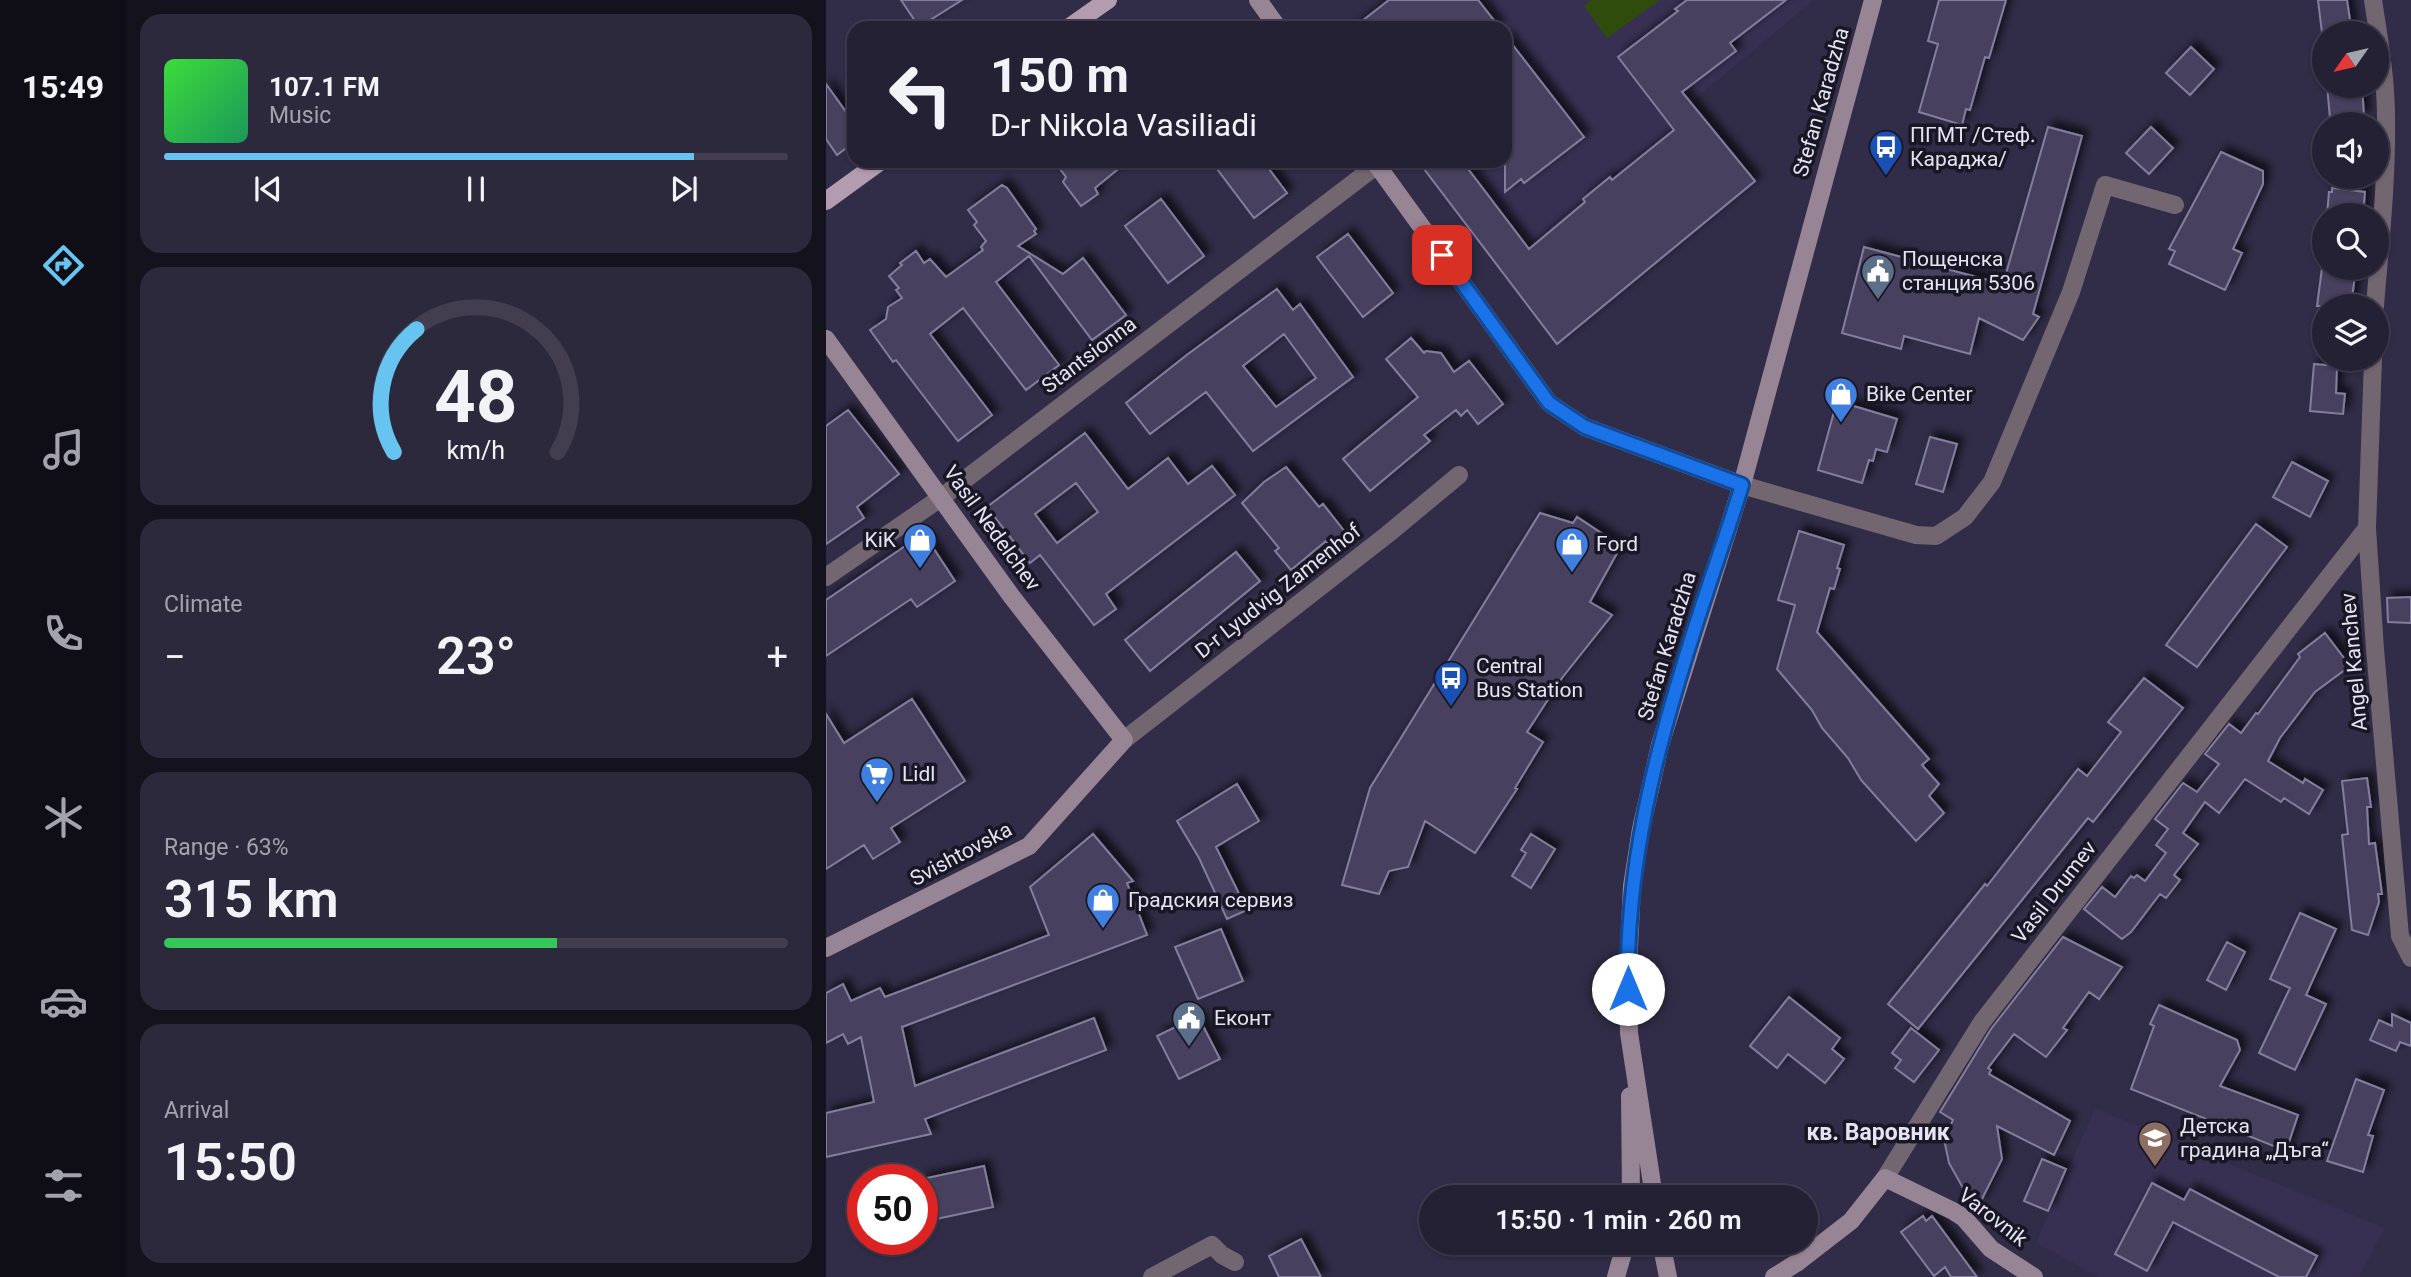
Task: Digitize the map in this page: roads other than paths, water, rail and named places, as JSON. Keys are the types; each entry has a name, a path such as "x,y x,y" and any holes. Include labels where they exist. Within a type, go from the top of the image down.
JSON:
{"main road":[{"path":"1078,21 1108,0"},
{"path":"826,201 871,168"}],"street":[{"path":"1258,0 1273,21"},
{"name":"Stefan Karadzha","path":"1652,1185 1629,1033 1628,967 1632,886 1641,829 1660,745 1742,485 1814,209 1873,0"},
{"path":"2373,0 2385,82 2386,116 2386,157 2376,294"},
{"name":"Stantsionna","path":"826,577 942,497 1370,168"},
{"path":"1380,168 1549,403 1585,427 1742,485 1916,535 1936,536 1965,517 1992,482 2071,292 2105,186 2175,205"},
{"name":"Vasil Nedelchev","path":"826,339 1012,597 1124,740"},
{"name":"Angel Kanchev","path":"2373,371 2367,528 2400,936 2411,958"},
{"name":"D-r Lyudvig Zamenhof","path":"1124,740 1388,534 1458,475"},
{"name":"Vasil Drumev","path":"1774,1277 1851,1221 1885,1178 1982,1023 2367,528"},
{"name":"Svishtovska","path":"826,948 1029,846 1124,740"},
{"path":"1629,1033 1631,1185"},
{"name":"Varovnik","path":"1885,1178 1953,1211 2012,1269 2034,1277"},
{"path":"1152,1277 1212,1245 1235,1262"},
{"path":"1616,1277 1622,1255"},
{"path":"1664,1255 1668,1277"}],"place":[{"name":"ПГМТ /Стеф. Караджа/","path":"1886,177"},
{"name":"Пощенска станция 5306","path":"1878,301"},
{"name":"Bike Center","path":"1841,424"},
{"name":"KiK","path":"920,570"},
{"name":"Ford","path":"1572,574"},
{"name":"Central Bus Station","path":"1451,708"},
{"name":"Lidl","path":"877,804"},
{"name":"Градския сервиз","path":"1103,930"},
{"name":"Еконт","path":"1189,1048"},
{"name":"Детска градина „Дъга“","path":"2155,1168"}],"district":[{"name":"кв. Варовник","path":"1878,1132"}]}
